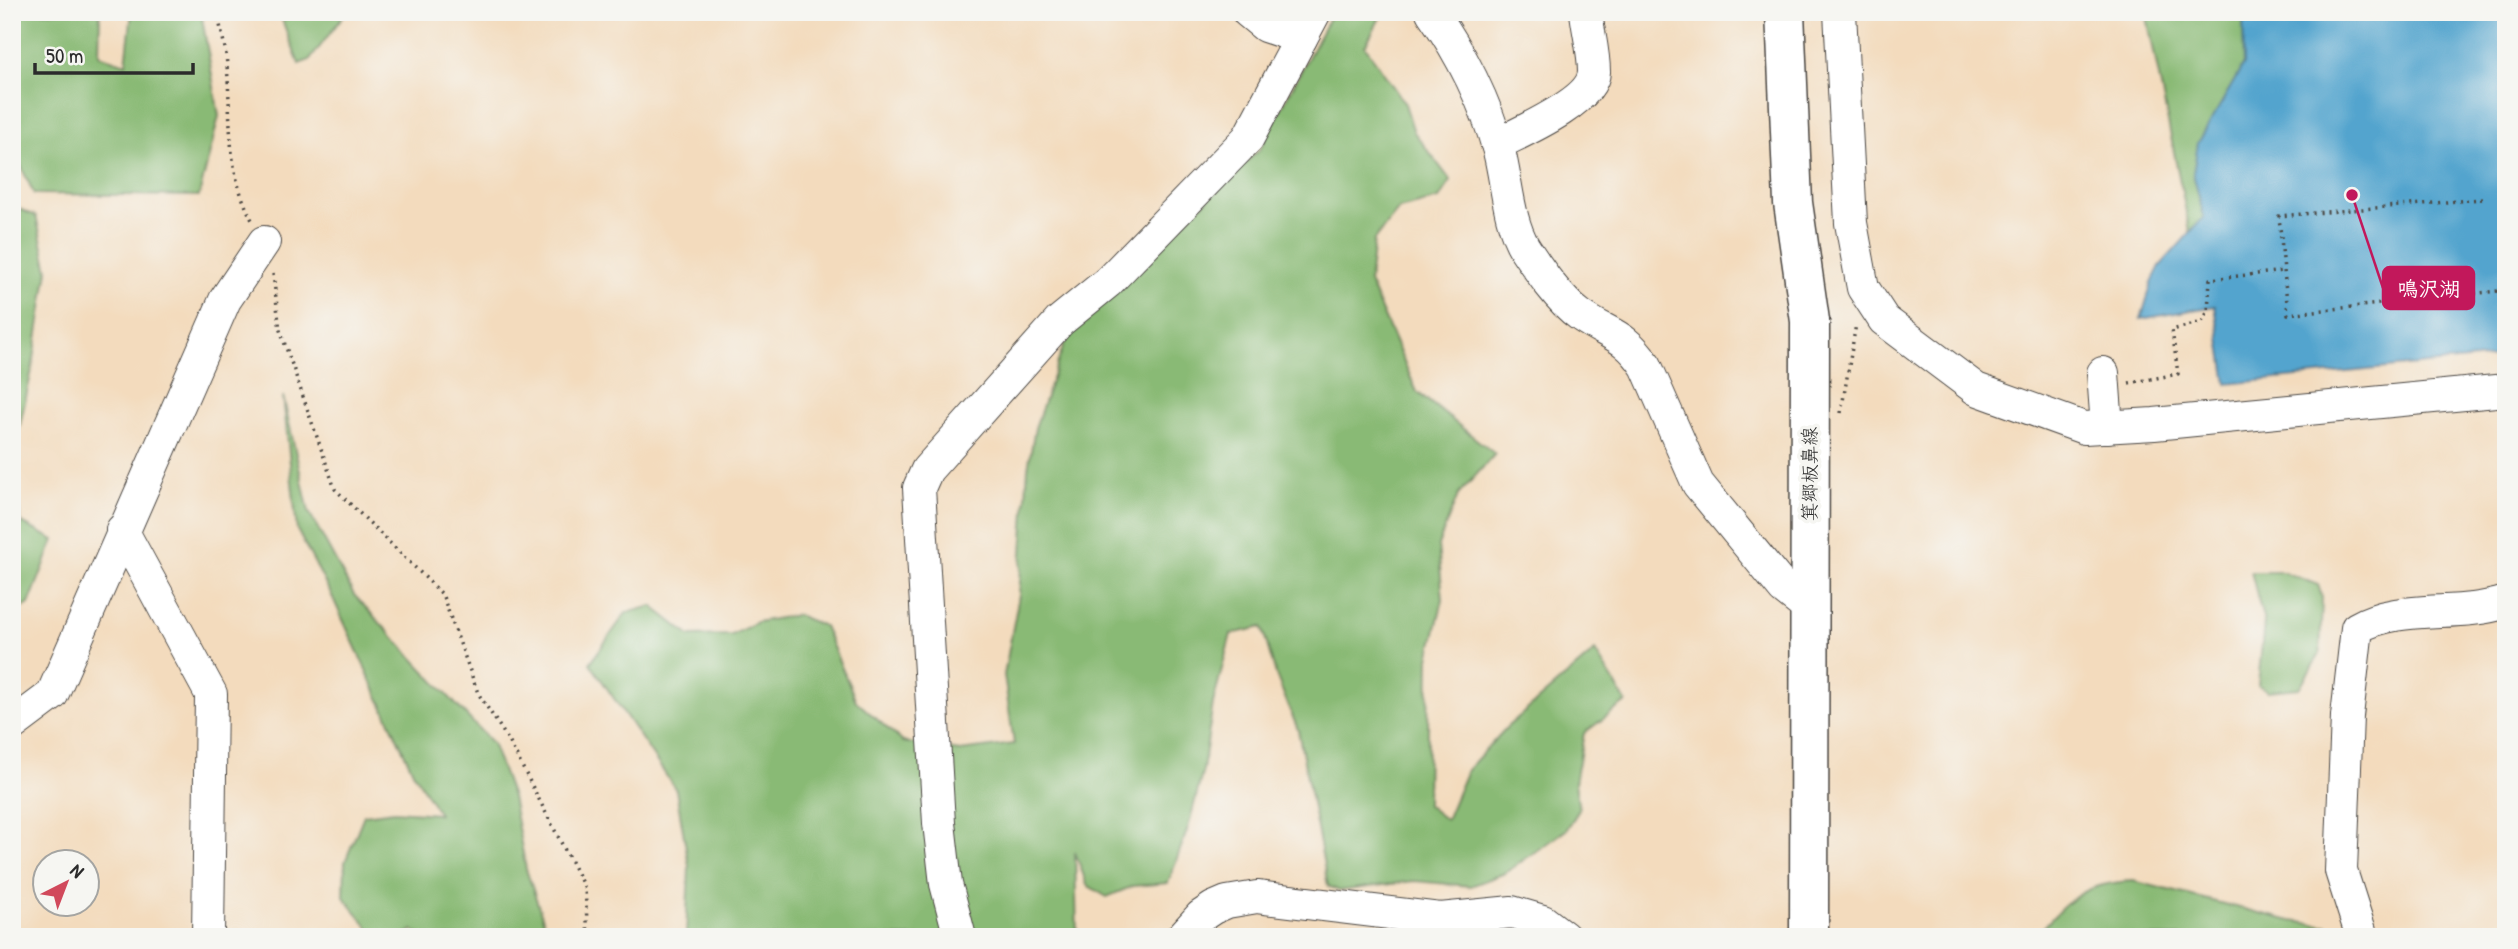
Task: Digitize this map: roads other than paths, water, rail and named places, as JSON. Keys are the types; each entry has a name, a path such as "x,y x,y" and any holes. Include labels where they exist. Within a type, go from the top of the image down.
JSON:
{"main road":[{"name":"箕郷板鼻線","path":"1785,12 1793,203 1810,321 1809,937"}],"street":[{"path":"960,937 946,884 939,823 919,488 927,470 1060,321 1108,282 1248,138 1308,25 1265,26 1248,12"},
{"path":"1432,12 1472,82 1497,144 1516,229 1525,248 1570,306 1581,316 1620,336 1636,351 1646,366 1698,484 1784,589 1808,608"},
{"path":"1497,144 1556,114 1589,87 1594,74 1586,12"},
{"path":"1840,12 1851,223 1858,275 1867,296 1884,320 1976,389 2084,428 2506,390"},
{"path":"12,725 52,695 225,300 264,242"},
{"path":"2103,381 2107,427"},
{"path":"122,530 211,694 208,937"},
{"path":"2362,937 2341,871 2347,716 2357,628 2375,617 2483,610 2506,602"},
{"path":"1182,937 1201,916 1213,908 1227,902 1257,897 1440,919 1512,912 1543,921 1564,937"}],"water":[{"path":"2243,12 2506,12 2506,356 2227,384 2215,306 2141,319 2152,282 2160,266 2204,217 2193,173 2198,143 2244,64"}],"place":[{"name":"鳴沢湖","path":"2352,195"}]}
